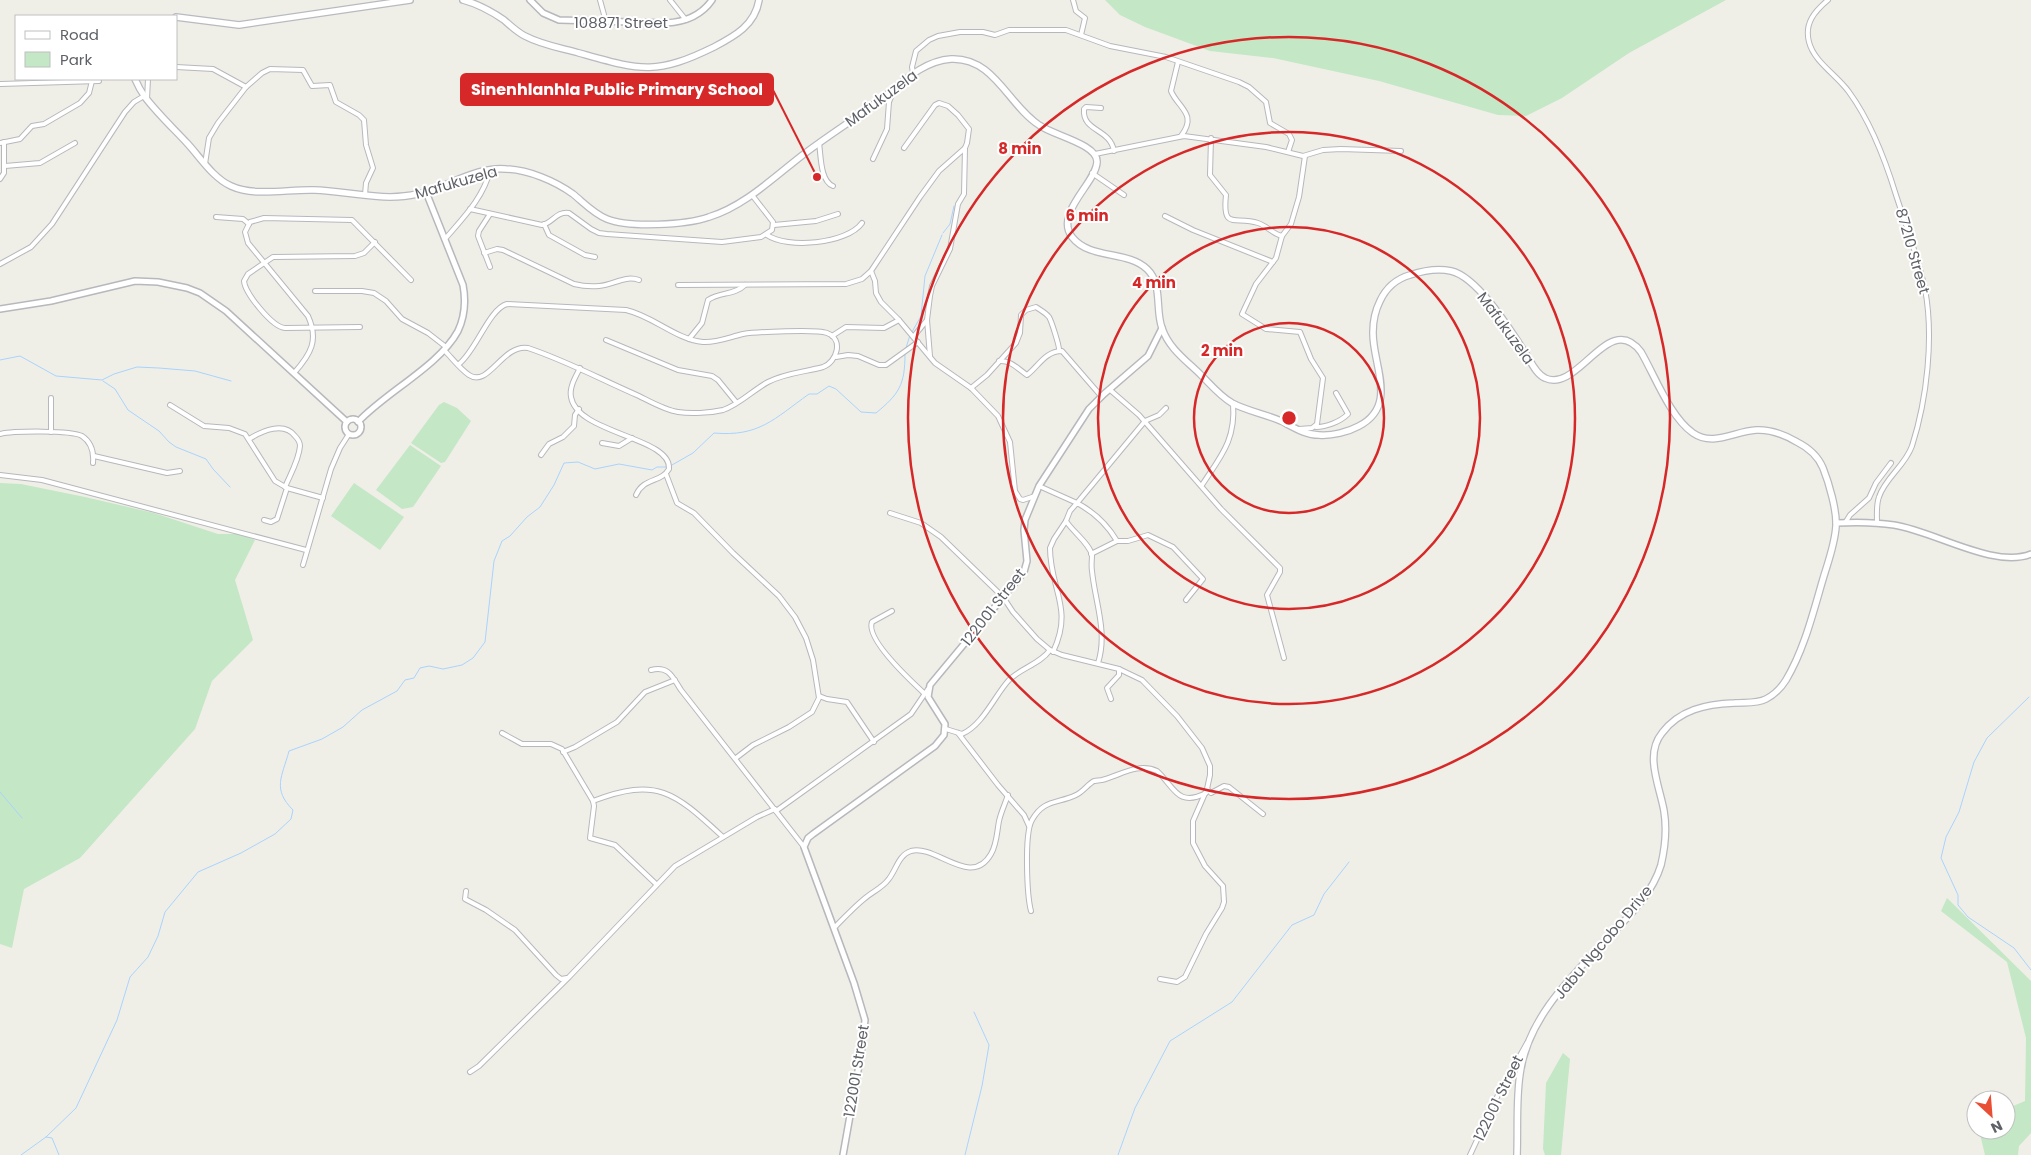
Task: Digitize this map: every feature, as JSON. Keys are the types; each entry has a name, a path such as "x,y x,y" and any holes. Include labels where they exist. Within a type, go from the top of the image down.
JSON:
{"main road":[{"path":"178,17 239,24 410,0"},
{"path":"463,0 488,10 521,34 536,40 625,66 647,68 679,63 738,34 755,14 759,0"},
{"name":"Mafukuzela","path":"136,80 145,97 205,164 226,183 246,190 316,190 401,197 426,192 490,170 513,170 542,178 561,186 601,216 627,224 676,223 705,219 734,206 913,74 947,59 963,60 976,64 989,73 1020,109 1036,124 1061,137 1086,146 1095,154 1097,165 1072,208 1068,218 1068,232 1077,242 1085,246 1107,255 1134,262 1147,269 1155,282 1162,328 1175,352 1219,394 1233,403 1310,434 1326,436 1357,427 1372,417 1380,402 1381,388 1372,332 1375,313 1383,295 1394,283 1410,275 1448,270 1457,272 1473,284 1511,331 1539,374 1547,380 1556,380 1566,376 1615,340 1629,340 1641,352 1677,416 1697,436 1717,439 1747,431 1764,430 1782,434 1806,446 1818,459 1824,470 1836,523"},
{"name":"Jabu Ngcobo Drive","path":"1517,1155 1520,1073 1528,1041 1562,988 1643,899 1655,880 1663,854 1665,827 1664,810 1654,763 1654,750 1658,738 1674,721 1698,707 1758,702 1770,696 1781,687 1797,657 1805,636 1830,556 1836,523"}],"street":[{"name":"108871 Street","path":"530,0 543,13 559,20 666,23 686,20 703,11 712,0"},
{"path":"600,0 606,22"},
{"path":"670,0 686,20"},
{"path":"1073,0 1076,12 1084,18 1081,35"},
{"name":"87210 Street","path":"1828,0 1810,19 1808,34 1811,48 1822,63 1848,90 1868,122 1895,191 1918,262 1925,288 1929,318 1927,368 1915,433 1906,458 1879,497 1877,523"},
{"path":"913,74 913,59 921,46 928,40 950,33 982,32 995,35 1009,30 1058,29 1072,31 1110,46 1166,57 1249,87 1266,102 1270,123 1291,136 1292,140 1288,152"},
{"path":"1178,62 1171,91 1186,110 1186,129 1181,136"},
{"path":"178,67 213,69 246,87"},
{"path":"205,164 209,138 246,87 262,72 275,69 303,70 312,86 330,85 336,102 359,115 364,120 366,144 373,168 366,183 365,195"},
{"path":"0,264 31,247 52,224 125,112 134,102 145,97 148,80"},
{"path":"0,179 4,173 5,166 2,142 20,139 32,126 44,124 80,103 89,94 92,81"},
{"path":"0,84 99,81"},
{"path":"873,159 887,129 889,102 894,88"},
{"path":"904,148 917,132 930,108 939,103 952,109 969,129 970,136 965,148 964,194 958,204 950,249 932,286 927,320 930,356"},
{"path":"1101,108 1086,107 1084,115 1095,129 1110,139 1114,151"},
{"path":"1095,154 1181,136 1211,138 1266,147 1305,156 1323,150 1336,149 1369,148 1400,151"},
{"path":"1211,138 1209,170 1213,179 1226,195 1225,213 1228,218 1257,222 1282,236"},
{"path":"819,142 824,176 828,183 833,186"},
{"path":"5,166 40,163 75,143"},
{"path":"55,146 59,152"},
{"path":"678,285 846,284 855,282 871,271 920,197 939,172 965,148"},
{"path":"1305,156 1295,213 1291,224 1282,236 1273,262 1256,284 1242,314 1266,329 1300,332 1303,334 1309,354 1323,378 1316,427"},
{"path":"445,239 485,187 490,170"},
{"path":"1092,173 1124,195"},
{"path":"358,422 445,348 461,324 465,299 463,285 426,192"},
{"path":"751,194 774,225"},
{"path":"470,208 536,224 550,222 559,213 564,212 569,213 599,233 722,242 761,237 767,234 774,225 811,222 838,214"},
{"path":"490,214 479,231 478,236 490,266"},
{"path":"1165,216 1193,230 1273,262"},
{"path":"216,217 243,219 249,224"},
{"path":"294,373 312,346 313,328 308,316 247,240 245,232 249,224 257,219 264,218 348,219 356,223 411,280"},
{"path":"767,234 774,239 784,242 835,240 856,230 862,223"},
{"path":"544,224 549,235 585,256 595,257"},
{"path":"360,328 277,326 247,291 244,284 246,276 269,258 279,256 355,256 364,253 375,242"},
{"path":"484,253 497,249 503,250 574,284 586,286 606,285 628,278 639,280"},
{"path":"871,271 878,297 940,367 971,388 998,416 1007,432 1012,452 1013,486 1017,496 1023,500 1035,496"},
{"path":"0,309 51,301 126,282 170,283 200,294 220,307 347,422"},
{"path":"689,339 702,323 708,300 737,290 745,285"},
{"path":"315,291 362,291 374,293 386,301 402,319 428,333 445,348 469,376 476,377 493,369 509,352 524,347 580,368 601,380 678,412 720,410 768,382 828,365 836,356 836,346 832,336 824,332 761,332 707,342 689,339 636,312 626,310 507,304 497,309 472,351 459,364"},
{"path":"971,388 987,375 1016,344 1020,334 1021,315 1026,310 1036,307 1050,318 1053,332 1060,346 1059,351"},
{"path":"832,336 846,327 884,328 899,320"},
{"path":"914,336 927,320"},
{"name":"122001 Street","path":"928,689 1026,567 1025,520 1039,486 1086,413 1101,396 1148,356 1162,328"},
{"path":"606,340 678,370 712,376 718,380 736,402"},
{"path":"836,356 858,356 879,364 886,364 918,342"},
{"path":"999,361 1017,366 1027,374 1041,360 1059,351"},
{"path":"1059,351 1063,353 1101,396"},
{"path":"580,368 570,392 571,400 579,410 595,422 664,454 668,459 670,466 666,474 644,484 636,495"},
{"path":"1109,389 1145,421 1202,484 1221,509 1280,568 1280,572 1267,595 1284,658"},
{"path":"1297,429 1322,427 1348,414 1336,393"},
{"path":"51,398 51,432"},
{"path":"1202,484 1224,453 1231,436 1234,418 1233,403"},
{"path":"170,405 204,426 229,428 245,434 272,478 286,487 323,498"},
{"path":"946,729 965,733 977,722 1009,680 1020,670 1052,651 1060,633 1062,617 1050,557 1050,548 1054,539 1070,511 1141,429 1145,421 1159,415 1166,408"},
{"path":"541,455 550,444 563,437 574,426 574,415 579,410"},
{"path":"347,422 352,420 358,422"},
{"path":"347,422 345,427 349,434"},
{"path":"349,434 353,435 359,432 358,422"},
{"path":"249,439 266,430 285,428 292,432 298,440 300,447 277,519 271,522 264,520"},
{"path":"0,434 72,432 82,436 90,445 94,456 93,462"},
{"path":"302,565 340,448 349,434"},
{"path":"602,443 617,446 632,438"},
{"path":"94,456 167,472 180,471"},
{"path":"1845,523 1850,515 1869,498 1876,483 1891,463"},
{"path":"666,474 677,503 694,513 769,586 795,617 806,638 812,660 819,696 812,712 789,727 753,745 736,758"},
{"path":"0,475 42,480 306,550"},
{"path":"1039,486 1077,503 1100,520 1116,541"},
{"path":"890,513 909,518 932,531 1003,597 1036,639 1052,651 1119,669 1142,680 1177,716 1202,748 1210,766 1206,791 1193,821 1193,843 1205,866 1223,886 1222,908 1206,934 1185,977 1177,982 1160,979"},
{"path":"1066,521 1091,554 1091,570 1101,618 1101,651 1098,663"},
{"path":"1836,523 1894,524 2000,558 2015,559 2031,554"},
{"path":"1091,554 1116,541 1128,541 1148,535 1173,547 1204,580 1186,600"},
{"path":"892,611 872,622 871,631 884,651 925,694"},
{"name":"122001 Street","path":"651,670 664,669 670,672 693,706 736,758 804,847 860,1000 865,1020 861,1054 843,1155"},
{"path":"1111,699 1107,688 1119,675 1119,669"},
{"path":"563,752 576,747 617,722 645,692 675,680"},
{"path":"470,1072 568,977 679,862 757,817 776,810 874,742 911,714 928,689"},
{"path":"804,847 810,836 942,740 946,729 944,721 930,701 928,689"},
{"path":"819,696 847,702 874,742"},
{"path":"502,733 522,744 551,744 562,749 593,801 590,838 615,845 656,884"},
{"path":"958,733 1026,817 1029,826 1027,863 1028,901 1031,911"},
{"path":"1029,826 1036,813 1044,805 1078,794 1093,782 1136,769 1157,771 1172,790 1184,798 1194,798 1206,791 1212,793 1224,786 1230,787 1264,814"},
{"path":"593,801 631,789 661,791 680,800 723,836"},
{"path":"834,928 855,906 886,883 903,856 907,853 916,850 925,851 960,866 972,867 984,862 993,849 1002,810 1008,796"},
{"path":"466,891 465,899 486,910 515,930 561,979 568,977"},
{"name":"122001 Street","path":"1470,1155 1494,1102 1528,1041"},
{"path":"1508,1078 1519,1084"}],"green space":[{"path":"1105,0 1726,0 1629,53 1562,98 1526,116 1498,115 1379,81 1273,58 1210,51 1145,27 1120,15"},
{"path":"444,402 457,408 471,421 445,462 441,463 411,443 439,405"},
{"path":"410,445 441,466 413,507 402,509 376,490"},
{"path":"0,483 21,484 85,497 154,513 218,534 240,534 255,540 235,580 253,640 212,681 195,729 80,858 24,889 12,948 0,944"},
{"path":"354,483 404,517 380,550 331,516"},
{"path":"1947,898 2031,981 2031,1133 2019,1146 2018,1155 1985,1155 1981,1140 2016,1140 2016,1105 2025,1101 2026,1038 2007,962 1941,911"},
{"path":"1563,1053 1570,1059 1561,1155 1545,1155 1543,1149 1546,1083"}],"waterway":[{"path":"943,233 950,224 954,206"},
{"path":"912,332 921,316 925,276 942,235"},
{"path":"906,348 910,335"},
{"path":"672,465 693,453 714,433 743,432 755,429 775,418 809,394 817,394 829,386 836,389 861,412 876,413 890,400 899,388 904,374 905,354"},
{"path":"0,360 20,356 56,376 102,380 137,367 195,371 231,381"},
{"path":"103,381 115,389 128,410 159,431 176,447 206,459 230,487"},
{"path":"21,1155 46,1137 76,1108 117,1020 130,977 148,957 158,936 165,912 198,872 241,853 275,834 291,819 293,810 283,796 280,782 289,751 322,739 343,727 362,710 397,691 405,680 414,678 420,668 429,666 443,669 462,665 473,658 485,642 494,561 502,541 510,536 527,517 540,507 554,485 564,463 578,462 595,469 619,464 652,470 657,467 666,467"},
{"path":"2029,697 1987,738 1974,762 1959,812 1946,837 1941,858 1958,895 1958,905 1968,917 2014,948 2031,970"},
{"path":"0,792 22,818"},
{"path":"1118,1155 1135,1108 1170,1041 1232,1002 1292,925 1314,915 1324,894 1349,862"},
{"path":"965,1155 982,1086 989,1045 974,1012"},
{"path":"46,1137 52,1138 59,1155"}],"place":[{"name":"Sinenhlanhla Public Primary School","path":"817,177"}]}
